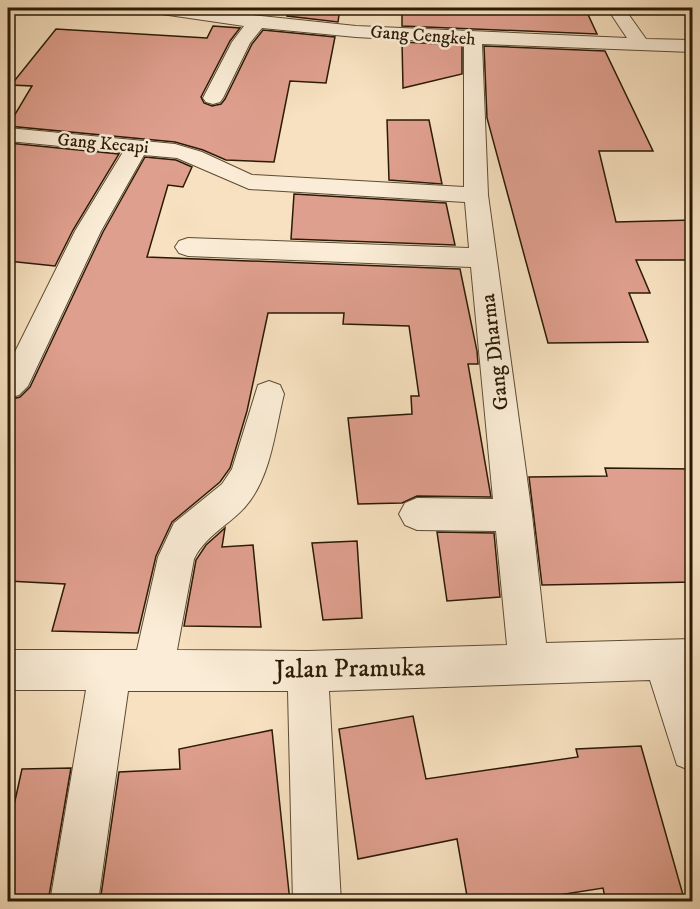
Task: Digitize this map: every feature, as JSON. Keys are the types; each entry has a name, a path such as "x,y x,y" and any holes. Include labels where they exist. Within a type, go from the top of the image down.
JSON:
{"street":[{"name":"Gang Cengkeh","path":"155,8 226,13 256,23 473,40 693,46"},
{"path":"616,8 640,44"},
{"path":"213,98 242,42 256,23"},
{"name":"Gang Dharma","path":"473,40 476,195 514,515 529,664"},
{"name":"Gang Kecapi","path":"8,134 175,150 197,156 230,175 249,182 476,195"},
{"path":"8,386 17,377 88,231 137,147"},
{"path":"188,247 484,258"},
{"path":"153,669 176,557 187,535 234,495 247,475 269,394"},
{"path":"417,514 514,515"},
{"path":"678,659 693,750"},
{"name":"Jalan Pramuka","path":"8,670 308,671 678,659"},
{"path":"74,902 110,671"},
{"path":"308,671 317,902"}],"building":[{"path":"289,8 340,8 338,22 287,16"},
{"path":"402,8 585,8 597,34 402,26"},
{"path":"213,26 240,28 230,41 201,97 204,103 212,106 221,104 225,99 252,44 263,30 335,37 326,83 290,81 274,162 226,160 175,142 8,126 32,86 11,85 56,29 207,38"},
{"path":"402,42 462,45 462,74 403,88"},
{"path":"484,46 605,51 653,151 599,151 616,222 693,220 693,260 636,260 650,293 629,293 648,342 548,343 487,118"},
{"path":"387,120 429,120 442,184 389,180"},
{"path":"8,143 119,154 73,230 55,266 8,261"},
{"path":"145,157 176,160 192,167 183,187 168,185 147,257 460,269 477,351 478,364 468,364 491,497 417,496 402,503 358,504 348,418 412,414 411,396 419,396 409,326 343,324 344,313 268,313 247,411 230,468 220,482 172,522 156,556 138,633 52,631 65,584 8,581 8,400 20,397 30,387 103,232"},
{"path":"294,194 446,203 455,245 291,239"},
{"path":"605,468 693,469 693,582 542,585 529,477 607,476"},
{"path":"225,528 222,547 253,545 261,627 184,626 196,560 206,545"},
{"path":"437,532 494,533 500,597 447,601"},
{"path":"357,541 362,618 323,620 312,543"},
{"path":"413,716 426,779 578,757 576,749 641,746 685,902 606,902 603,888 514,902 468,902 457,839 358,859 339,729"},
{"path":"272,730 290,902 100,902 119,772 180,769 179,749"},
{"path":"71,768 48,902 8,902 8,832 22,769"}]}
